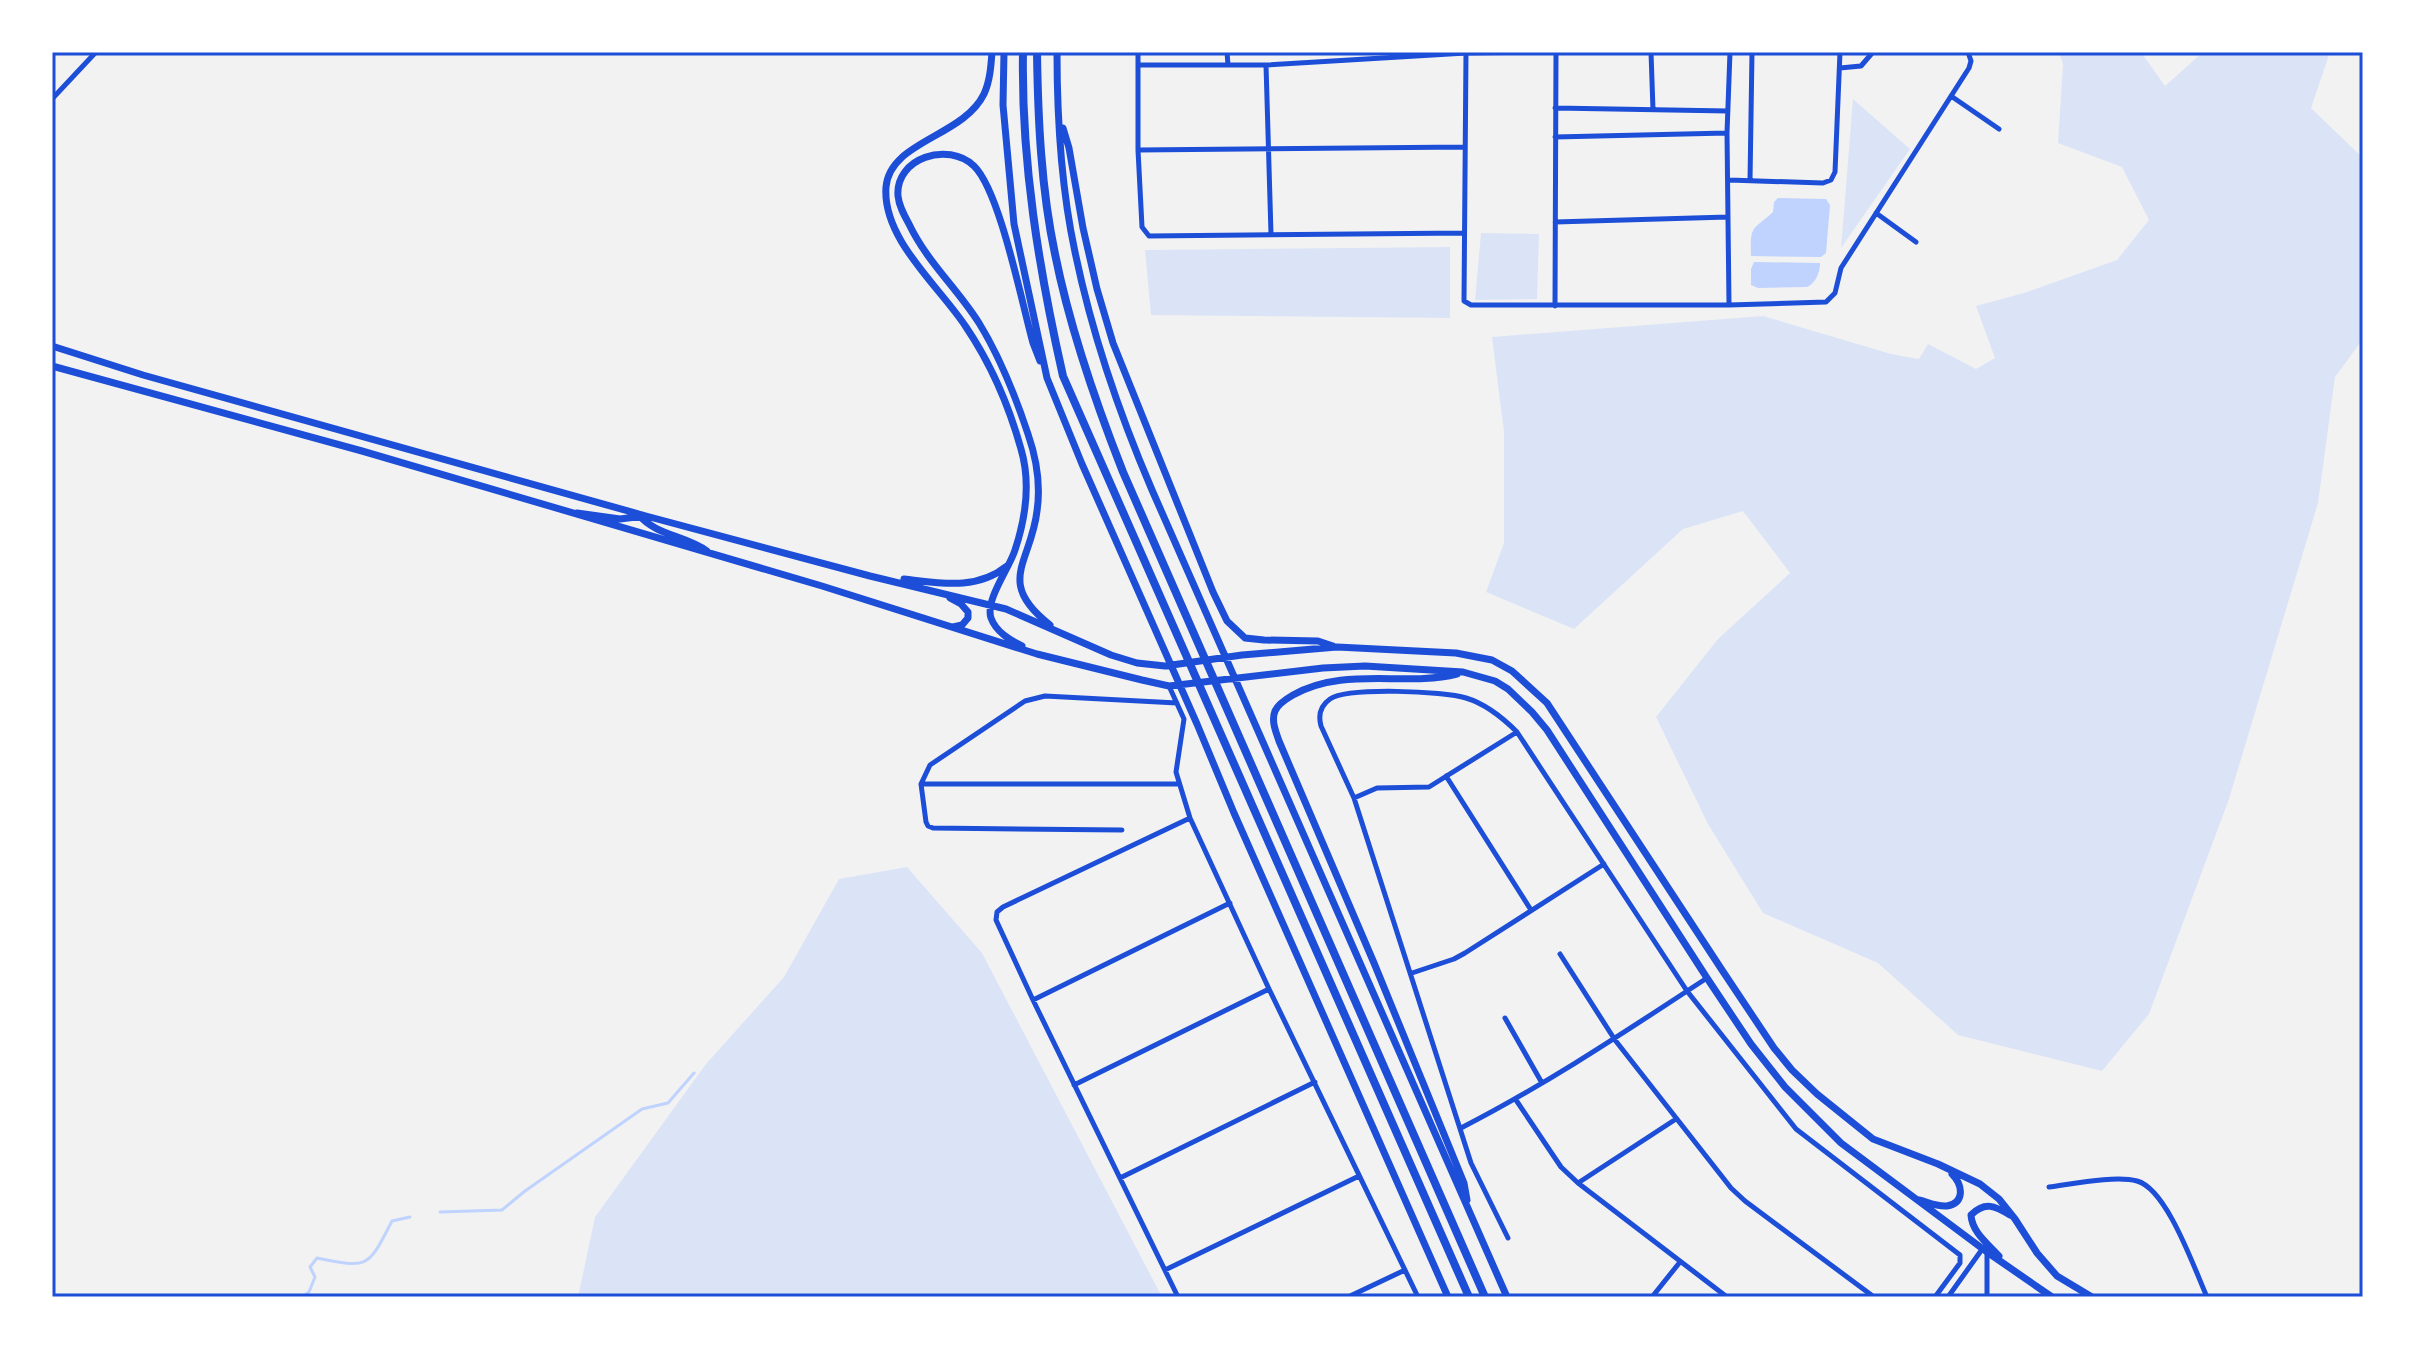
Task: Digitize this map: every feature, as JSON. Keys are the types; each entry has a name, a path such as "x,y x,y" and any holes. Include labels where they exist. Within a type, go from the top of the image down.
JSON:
{"highway":[{"path":"1023,52 1028,175 1049,315 1063,376 1078,416 1118,500 1469,1297"},
{"path":"1037,52 1038,122 1054,251 1068,312 1100,413 1485,1297"}],"main road":[{"path":"992,52 989,81 973,110 941,134 912,148 900,159 887,178 886,190 887,203 898,233 987,360 1018,439 1025,464 1025,513 1009,565 990,605 991,618 1007,638 1036,653"},
{"path":"1004,52 1003,105 1014,224 1047,378"},
{"path":"1057,52 1058,111 1074,250 1109,380 1152,490 1507,1297"},
{"path":"1058,111 1069,148 1097,289 1113,343 1227,621 1245,638 1318,641 1337,647"},
{"path":"1060,633 1034,612 1022,595 1020,585 1023,562 1037,515 1039,483 1036,460 1013,392 997,354 978,321 917,242 900,204 899,182 911,165 940,153 963,158 972,164 989,187 1033,343 1082,464 1448,1297"},
{"path":"52,346 143,375 641,515 1006,609 1111,655 1137,663 1165,666 1242,655 1337,647 1456,653 1492,660 1525,681 1547,703 1730,983 1792,1070 1873,1139 1980,1184 1999,1199 2057,1276 2092,1297"},
{"path":"52,366 347,447 844,593 1036,653 1169,686 1323,668 1406,667 1463,672 1495,681 1508,689 1547,730 1751,1044 1797,1100 1841,1143 2052,1297"},
{"path":"569,513 620,519 641,515"},
{"path":"641,515 657,530 695,542 712,554"},
{"path":"870,576 974,583 996,575 1009,565"},
{"path":"938,591 961,604 968,612 968,618 962,625 951,628"},
{"path":"1463,672 1442,678 1365,678 1315,684 1281,703 1274,718 1279,741 1464,1183 1469,1212"},
{"path":"1915,1199 1940,1206 1956,1202 1961,1195 1962,1187 1956,1177 1938,1164"},
{"path":"2008,1266 1977,1233 1971,1224 1971,1215 1986,1205 1996,1206 2015,1219"}],"street":[{"path":"52,99 96,52"},
{"path":"1138,52 1142,227 1149,236 1464,233"},
{"path":"1227,52 1228,65"},
{"path":"1138,65 1266,65 1466,52 1556,52 1555,306"},
{"path":"1466,52 1464,299 1471,305 1555,306 1821,304 1831,298 1841,268 1971,64 1968,52"},
{"path":"1651,52 1653,110"},
{"path":"1729,305 1727,133 1730,52"},
{"path":"1750,181 1752,52"},
{"path":"1729,180 1823,183 1831,180 1835,172 1840,52"},
{"path":"1840,68 1864,65 1873,52"},
{"path":"1266,65 1271,234"},
{"path":"52,83 60,90"},
{"path":"1951,96 1999,129"},
{"path":"1555,108 1728,111"},
{"path":"1555,137 1727,133"},
{"path":"1138,150 1465,147"},
{"path":"1876,213 1916,242"},
{"path":"1555,222 1728,217"},
{"path":"1169,686 1184,719 1176,772 1190,818 1418,1297"},
{"path":"1508,1238 1471,1163 1354,798 1321,726 1319,716 1327,701 1339,695 1415,692 1456,695 1498,714 1517,732 1687,991 1796,1129 1961,1257 1960,1263 1935,1297"},
{"path":"1122,830 933,828 926,824 921,784 930,765 1035,697 1178,703"},
{"path":"1354,798 1377,788 1429,787 1517,732"},
{"path":"1446,776 1531,910"},
{"path":"921,784 1179,784"},
{"path":"1178,1297 997,924 997,912 1190,818"},
{"path":"1412,973 1454,959 1604,864"},
{"path":"1033,1000 1230,903"},
{"path":"1560,954 1615,1040 1731,1188 1874,1297"},
{"path":"1461,1128 1516,1100 1615,1040 1707,978"},
{"path":"1074,1085 1269,989"},
{"path":"1505,1018 1542,1083"},
{"path":"1120,1178 1315,1082"},
{"path":"1516,1100 1561,1167 1578,1183 1727,1297"},
{"path":"1578,1183 1676,1119"},
{"path":"1165,1270 1359,1176"},
{"path":"2049,1187 2127,1179 2147,1185 2167,1208 2207,1297"},
{"path":"1948,1297 1985,1250"},
{"path":"1985,1250 1987,1297"},
{"path":"1652,1297 1680,1262"},
{"path":"1348,1297 1405,1270"}],"shaded area":[{"path":"2059,52 2141,52 2165,86 2203,52 2330,52 2311,108 2363,158 2363,339 2335,377 2318,503 2229,799 2149,1014 2102,1071 1958,1035 1878,963 1763,913 1708,824 1656,717 1718,639 1790,573 1743,511 1683,529 1574,629 1486,592 1504,543 1504,432 1492,337 1763,316 1891,354 1919,359 1928,344 1976,369 1995,358 1976,306 2024,293 2117,260 2149,220 2122,167 2058,143 2063,64"},
{"path":"1853,99 1910,149 1841,248"},
{"path":"1481,233 1539,234 1537,299 1475,300"},
{"path":"1450,247 1450,318 1151,315 1145,250"},
{"path":"907,867 982,953 1162,1297 578,1297 595,1217 706,1064 784,977 839,879"}],"water":[{"path":"1778,198 1826,199 1830,205 1826,253 1821,257 1751,256 1754,230 1773,212 1774,202"},
{"path":"1754,262 1820,263 1817,277 1807,287 1758,288 1751,285"}],"waterway":[{"path":"440,1212 502,1210 642,1109 668,1103 694,1073"},
{"path":"302,1297 309,1292 315,1277 310,1267 317,1258 348,1263 365,1261 378,1248 392,1221 410,1217"}]}
